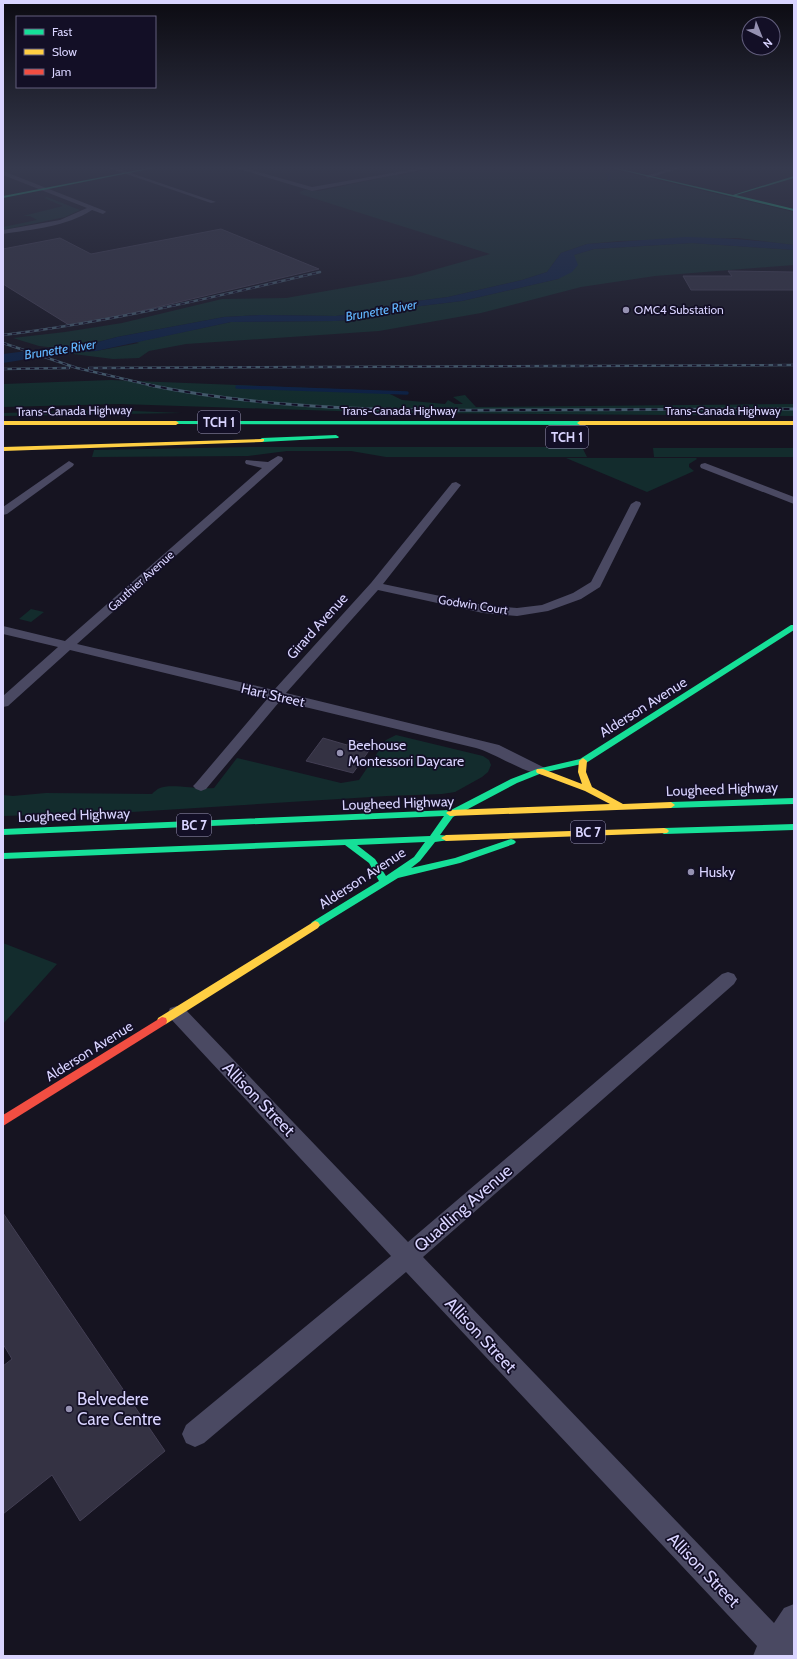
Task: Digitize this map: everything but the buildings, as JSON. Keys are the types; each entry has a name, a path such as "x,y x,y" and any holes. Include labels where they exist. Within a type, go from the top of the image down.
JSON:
{"main road":[{"path":"260,414 435,423"},
{"name":"Trans-Canada Highway","path":"3,423 794,423"},
{"name":"Trans-Canada Highway","path":"3,449 343,437 81,437"},
{"name":"Alderson Avenue","path":"6,1115 177,1014 395,876 417,859 450,815 514,781 540,771 583,761 794,627"},
{"path":"583,761 582,772 588,789"},
{"path":"540,771 588,789 620,806"},
{"name":"Lougheed Highway","path":"3,832 450,815 620,806 794,801"},
{"name":"BC 7","path":"3,856 346,840 794,827"},
{"path":"395,876 457,861 533,834"},
{"path":"346,840 372,861 384,882"}],"street":[{"name":"Gauthier Avenue","path":"3,703 274,463 250,462"},
{"path":"3,512 69,464"},
{"path":"705,466 794,501"},
{"name":"Girard Avenue","path":"201,786 276,696 375,586 456,486"},
{"name":"Godwin Court","path":"375,586 483,609 516,612 544,608 577,596 596,584 636,504"},
{"name":"Hart Street","path":"3,630 480,744 494,748 540,771"},
{"name":"Quadling Avenue","path":"195,1434 408,1256 728,980"},
{"name":"Allison Street","path":"177,1014 408,1256 776,1652"},
{"path":"776,1652 794,1618"}],"green space":[{"path":"463,245 583,245 561,253 547,272 522,280 448,297 394,304 368,312 336,316 261,315 224,317 117,337 98,342 56,348 39,346 13,338 122,323 222,299 286,298 412,276 490,254"},
{"path":"652,245 727,245 794,250 794,265 655,276 581,287 481,313 379,331 186,344 149,351 139,358 113,359 65,353 96,351 139,343 136,342 231,322 336,321 373,318 388,315 404,308 462,301 558,279 574,259 574,255 594,249"},
{"path":"111,380 384,391 402,400 445,404 448,400 455,404 463,404 453,397 465,395 476,407 794,404 794,416 396,413 120,404 3,407 3,384"},
{"path":"109,410 182,413 3,416 3,413"},
{"path":"249,447 582,447 587,457 386,457 351,451 287,451 248,456 92,457 94,450"},
{"path":"653,448 794,448 794,457 654,457"},
{"path":"566,458 697,459 689,464 689,467 694,471 647,492"},
{"path":"31,609 44,612 31,622 19,619"},
{"path":"396,735 483,756 489,760 491,765 488,772 482,777 455,792 442,794 132,812 3,816 3,795 13,796 46,793 152,794 158,789 171,786 214,788 237,758 341,783 359,780 386,740"},
{"path":"3,943 57,964 3,1024"}],"water":[{"name":"Brunette River","path":"583,245 652,245 594,249 574,255 578,265 572,272 558,279 462,301 404,308 388,315 373,318 336,321 231,322 96,351 65,353 3,363 3,354 98,342 117,337 224,317 261,315 336,316 368,312 394,304 448,297 522,280 547,272 561,253"},
{"path":"727,245 794,245 794,250"}],"waterway":[{"path":"237,387 407,393"}],"railway":[{"path":"3,335 43,330 123,316 320,272"},
{"path":"3,343 77,368 152,385"},
{"path":"89,368 794,365"},
{"path":"3,369 69,368"},
{"path":"152,385 240,400 379,409 794,409"}],"traffic: fast":[{"path":"176,423 580,423"},
{"path":"262,440 336,437"},
{"path":"315,925 395,875 417,859 450,815 514,781 540,771 583,761 794,627"},
{"path":"671,805 794,801"},
{"path":"3,832 450,813"},
{"path":"664,831 794,827"},
{"path":"3,856 446,838"},
{"path":"346,841 372,861 384,882"},
{"path":"395,875 457,861 511,842"}],"traffic: slow":[{"path":"3,423 176,423"},
{"path":"580,423 794,423"},
{"path":"3,449 262,440"},
{"path":"583,761 582,772 588,789"},
{"path":"540,771 588,789 620,806"},
{"path":"450,813 671,805"},
{"path":"446,838 664,831"},
{"path":"162,1021 315,925"}],"traffic: jam":[{"path":"3,1121 162,1021"}],"place":[{"name":"OMC4 Substation","path":"626,310"},
{"name":"Beehouse Montessori Daycare","path":"340,753"},
{"name":"Husky","path":"691,872"},
{"name":"Belvedere Care Centre","path":"69,1409"}]}
